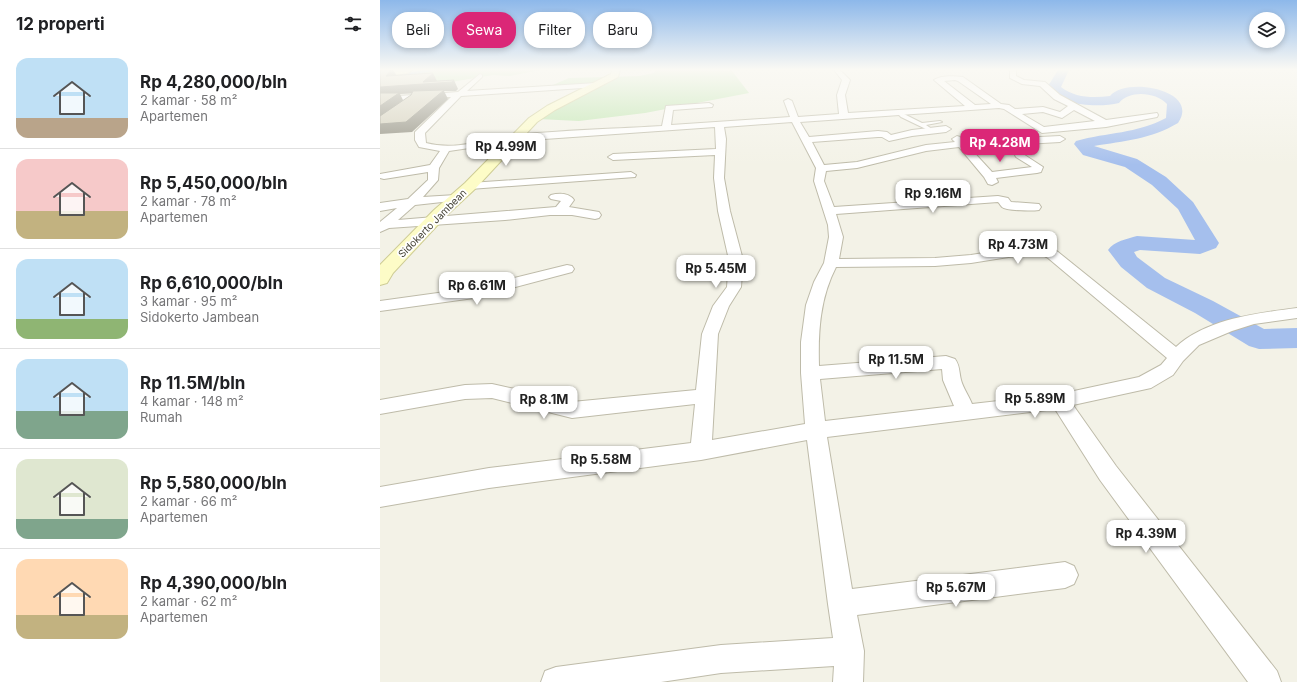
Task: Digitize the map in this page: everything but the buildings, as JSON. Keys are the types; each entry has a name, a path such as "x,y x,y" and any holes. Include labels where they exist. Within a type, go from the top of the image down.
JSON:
{"street":[{"path":"380,125 411,102"},
{"path":"452,102 420,132 420,140 422,145 431,149 446,149 516,138 899,114 999,106 1006,107 1042,130 1105,128 1154,115"},
{"name":"Sidokerto Jambean","path":"380,279 386,270 432,222 470,186 533,120 563,102"},
{"path":"788,102 795,120 821,168 819,181 834,225 836,237 831,263 821,282 814,305 810,342 810,373 816,430 841,604 850,651 848,682"},
{"path":"842,102 844,117"},
{"path":"965,102 973,108"},
{"path":"992,102 999,106"},
{"path":"1065,102 1105,128"},
{"path":"666,128 671,118 670,108 709,105"},
{"path":"1013,112 1043,109 1062,115 1067,110 1074,108"},
{"path":"926,111 963,144 991,179 1037,170 1038,167 1035,164 1020,155"},
{"path":"701,451 710,334 721,306 734,287 736,260 724,211 719,178 719,125"},
{"path":"806,140 878,134 884,134 889,138 926,127 943,126"},
{"path":"821,168 857,165 910,151 963,144 1069,138"},
{"path":"383,226 424,191 433,180 434,168 446,149"},
{"path":"613,157 720,152"},
{"path":"384,176 434,168"},
{"path":"470,186 631,175"},
{"path":"555,197 566,198 568,200 561,209"},
{"path":"380,207 412,202 456,198"},
{"path":"829,211 998,199 1004,200 1007,205 1010,206 1035,207"},
{"path":"383,226 561,209 580,210 595,214"},
{"path":"831,263 935,262 971,259 1033,249 1042,249 1053,255 1177,357"},
{"path":"380,306 474,293 567,269"},
{"path":"380,497 488,478 701,451 816,430 1060,401 1144,383 1167,370 1177,357 1193,341 1226,327 1252,319 1297,313"},
{"path":"810,373 946,362 949,363 952,373 952,380 966,411"},
{"path":"380,407 465,392 492,392 572,410 584,410 705,396"},
{"path":"1060,401 1108,473 1266,682"},
{"path":"841,604 1065,574"},
{"path":"556,682 721,659 850,651"}],"lane":[{"path":"899,114 926,127"}],"green space":[{"path":"570,102 703,102 645,113 579,121 538,119"}],"waterway":[{"path":"1172,102 1175,110 1173,120 1164,125 1143,134 1082,144 1089,151 1131,163 1159,181 1186,206 1208,243 1200,247 1172,244 1137,243 1120,250 1129,262 1156,283 1204,307 1259,339 1297,338"}]}
